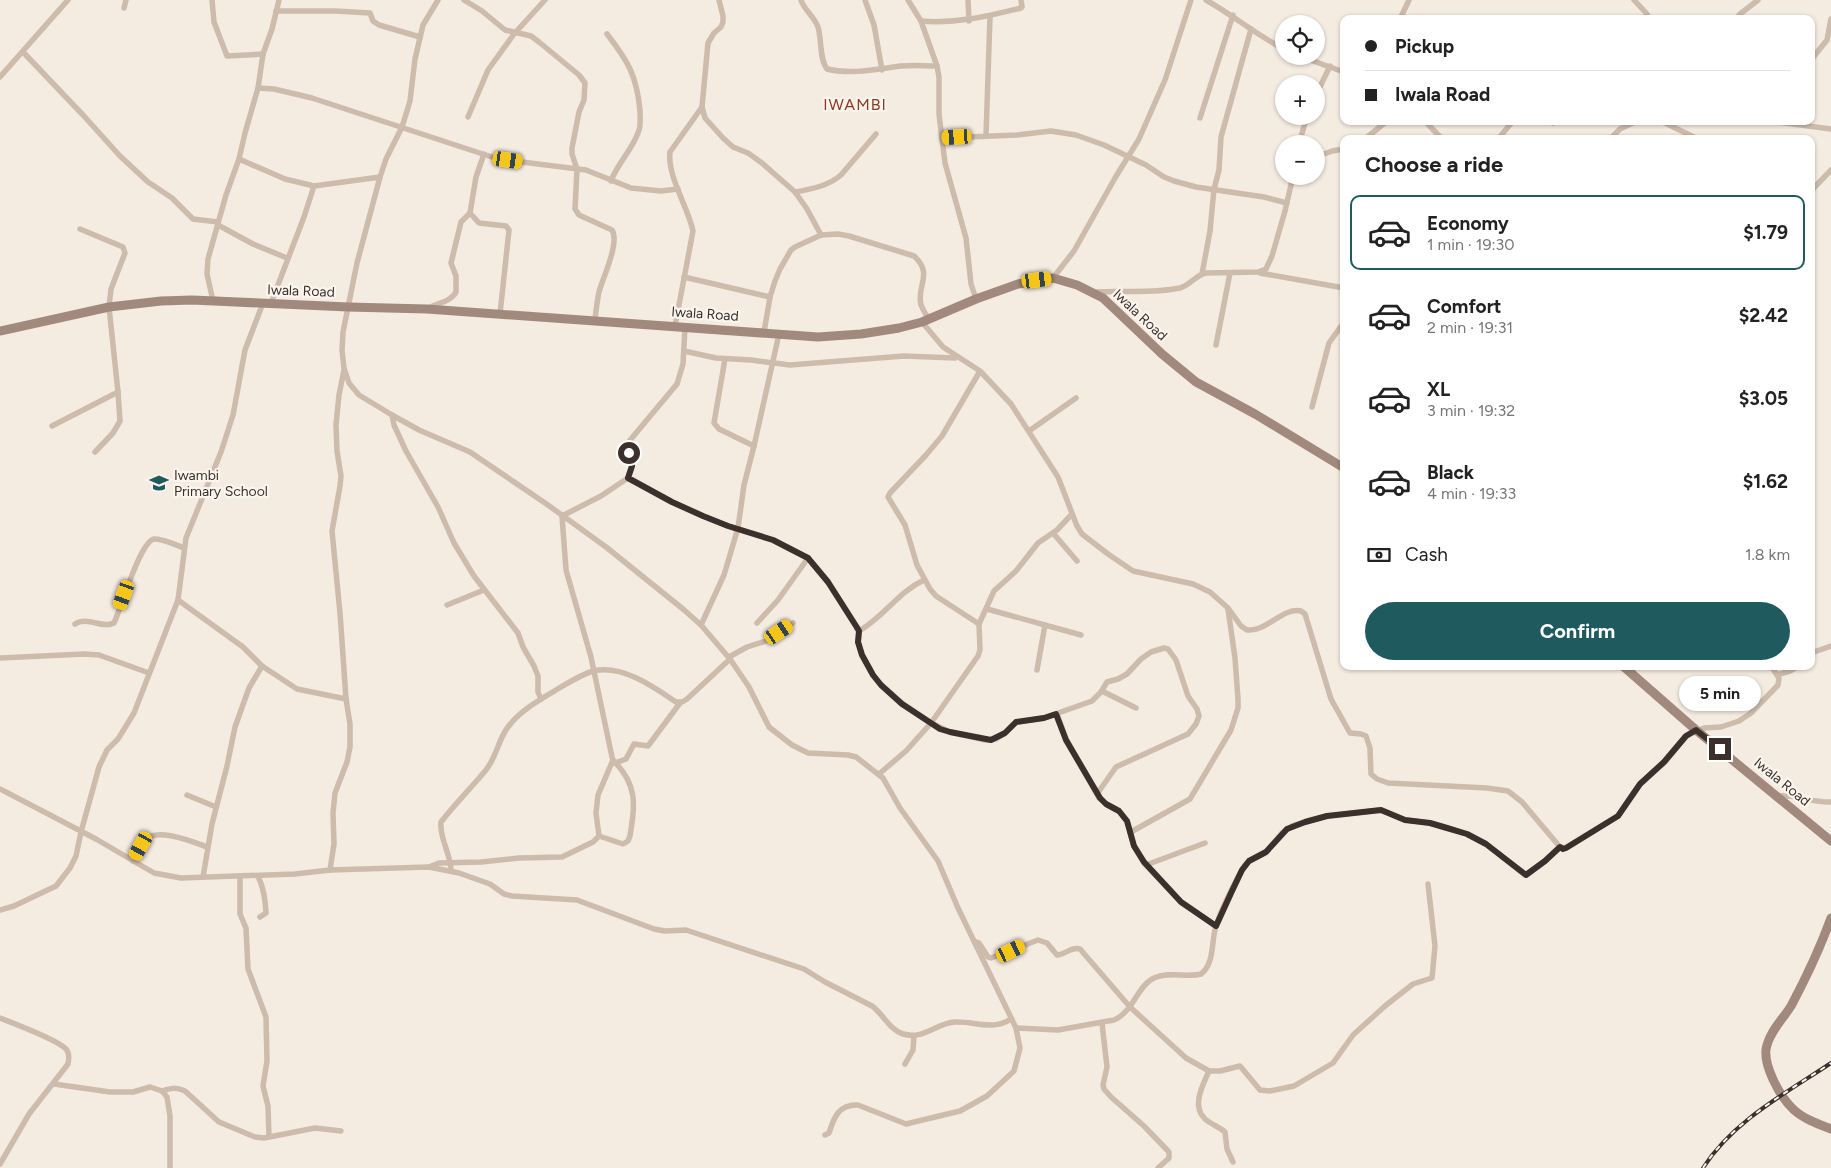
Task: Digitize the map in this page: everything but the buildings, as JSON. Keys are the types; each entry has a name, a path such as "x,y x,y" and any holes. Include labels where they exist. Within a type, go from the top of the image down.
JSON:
{"street":[{"path":"0,77 68,0"},
{"path":"124,8 126,0"},
{"path":"212,0 214,22 227,56 262,54"},
{"path":"213,301 207,274 208,259 239,159 258,88 262,54 272,29 279,0"},
{"path":"438,0 423,25 410,101 402,127 380,177 357,263 342,350 344,368 349,383 354,390 392,415 419,430 470,452 606,547 701,625 730,658 749,687 769,727 792,745 808,753 848,754 879,774 900,808 938,861 1016,1028 1020,1048 1014,1071 987,1096 954,1113 906,1124 858,1105 851,1105 839,1110 833,1121 830,1133 825,1135"},
{"path":"464,0 482,11 505,30 514,34 531,36 540,42 579,75 585,83 584,100 579,112 572,148 577,169 575,209 577,213 612,230 614,234 612,254 598,294 595,320"},
{"path":"468,118 488,70 514,34 546,0"},
{"path":"719,0 723,22 721,27 714,32 708,43 702,107 705,118 723,138 734,147 748,153 762,163 795,192 822,235"},
{"path":"801,0 805,9 816,21 823,61 827,70 882,70 914,65 937,66"},
{"path":"865,0 874,25 882,70"},
{"path":"908,0 921,21 937,66 946,170 966,238 972,293 976,300"},
{"path":"968,0 969,20"},
{"path":"921,21 946,22 990,16 1021,8 1021,0"},
{"path":"1054,278 1074,251 1139,139 1165,80 1191,0"},
{"path":"1206,0 1233,15 1275,44"},
{"path":"1402,15 1409,0"},
{"path":"1634,0 1647,15"},
{"path":"1739,15 1758,0"},
{"path":"276,11 370,13 373,21 379,26 420,37"},
{"path":"1200,118 1233,15"},
{"path":"986,136 990,16"},
{"path":"1815,55 1827,40 1831,19"},
{"path":"1202,274 1210,231 1214,189 1219,170 1221,138 1251,29"},
{"path":"607,34 631,69 637,89 640,121 640,130 617,166 611,181"},
{"path":"23,52 84,115 120,156 148,182 172,198 192,219 218,223 254,244 287,258"},
{"path":"1325,64 1340,70"},
{"path":"1325,76 1330,66"},
{"path":"258,88 274,89 312,98 498,159 586,170 631,188 678,190"},
{"path":"562,516 601,496 628,478 632,466 626,445 678,384 682,373 684,351 680,327 684,277 693,232 690,217 678,190 670,164 670,152 702,107"},
{"path":"1370,135 1382,125"},
{"path":"1430,125 1438,135"},
{"path":"1501,135 1510,125"},
{"path":"1613,135 1621,125"},
{"path":"1669,125 1690,135"},
{"path":"1801,125 1831,129"},
{"path":"943,138 1051,131 1064,133 1090,138 1174,181 1287,203"},
{"path":"795,192 812,189 835,180 876,134"},
{"path":"1325,154 1340,150"},
{"path":"427,309 434,304 450,299 456,292 456,276 452,263 461,222 470,213 476,177 484,154"},
{"path":"239,159 285,178 314,186 380,177"},
{"path":"1815,187 1831,170"},
{"path":"1258,272 1266,268 1269,263 1291,185"},
{"path":"0,910 14,906 58,885 76,856 99,767 107,750 118,739 134,714 148,673 178,600 184,548 233,415 245,350 287,258 304,217 314,186"},
{"path":"470,213 479,223 506,226 509,230 500,314"},
{"path":"80,229 120,245 125,253 111,289 109,307 120,421 118,427 95,452"},
{"path":"764,332 770,297 780,269 791,250 827,234 849,236 914,256 924,268 925,277 921,301 926,320 943,347 980,371 1010,404 1058,477 1076,526 1082,534 1133,571 1193,584 1210,592 1228,608 1241,626 1249,630 1258,628 1293,610 1302,611 1305,614 1331,698 1350,733 1366,736 1370,748 1371,774 1375,778 1388,783 1487,788 1508,791 1522,802 1563,849 1618,816 1640,784 1664,762 1686,736 1696,730 1728,726 1743,719 1775,690 1779,681 1774,670"},
{"path":"1092,292 1174,289 1189,285 1202,274 1258,272 1340,287"},
{"path":"1216,344 1230,273"},
{"path":"684,277 770,297"},
{"name":"Iwala Road","path":"0,331 109,307 160,301 213,301 427,309 818,337 861,334 898,328 926,320 1018,284 1054,278 1077,285 1103,298 1162,354 1196,382 1255,414 1340,466"},
{"path":"1312,407 1329,343 1340,328"},
{"path":"701,625 724,575 738,528 744,485 779,334"},
{"path":"684,351 699,356 790,365 904,356 945,356 959,359"},
{"path":"725,359 714,423 718,429 754,446"},
{"path":"330,870 334,844 333,813 335,793 347,762 350,747 350,724 346,699 339,594 332,532 341,476 336,424 344,368"},
{"path":"979,624 936,596 924,580 914,558 905,525 889,500 889,495 942,436 980,371"},
{"path":"52,426 118,392"},
{"path":"1029,431 1076,398"},
{"path":"392,415 394,425 406,451 438,507 454,543 474,576 518,633 538,676 538,692 542,699"},
{"path":"628,478 679,506 728,526 773,540 808,558 828,582 859,631 858,642 862,655 881,685 902,704 931,723 950,732 991,740 1005,733 1016,722 1044,718 1092,700 1102,691 1107,682 1127,674 1141,659 1151,652 1164,648 1168,649 1176,660 1188,696 1197,709 1199,716 1196,724 1188,734 1116,767 1097,794"},
{"path":"879,774 906,751 931,723 978,656 980,650 979,624 998,585 1016,571 1038,543 1053,533 1072,514"},
{"path":"562,516 566,570 591,657 614,762 630,786 634,798 628,841 623,844 599,836"},
{"path":"1053,533 1077,561"},
{"path":"75,624 84,621 108,625 114,623 144,548 150,541 158,539 184,548"},
{"path":"757,624 778,600 808,558"},
{"path":"859,631 872,622 908,588 924,580"},
{"path":"447,605 484,590"},
{"path":"178,600 243,647 262,666 297,689 346,699"},
{"path":"1131,832 1190,799 1231,730 1238,708 1238,699 1228,608"},
{"path":"987,609 1081,635"},
{"path":"614,762 626,759 634,744 648,746 680,703 687,699 730,658 747,647 766,641 793,623"},
{"path":"1037,670 1045,625"},
{"path":"1815,652 1831,646"},
{"path":"0,658 58,654 99,655 148,673"},
{"path":"203,877 207,847 216,807 243,703 249,688 262,666"},
{"path":"450,871 451,864 441,830 441,822 489,766 496,754 502,736 526,709 577,678 594,671 607,670 625,673 680,703"},
{"name":"Iwala Road","path":"1628,670 1696,730 1831,840"},
{"path":"1777,675 1789,670"},
{"path":"1102,691 1136,708"},
{"path":"1056,714 1066,740 1102,802 1119,811 1127,821 1137,852 1146,865 1181,902 1216,926"},
{"path":"599,836 596,813 598,796 614,762"},
{"path":"0,789 154,873 170,877 258,876 330,870 429,867 450,871 490,884 504,894 512,896 577,900 654,929 665,931 686,930 795,966 872,1006 896,1030 914,1036 927,1033 948,1023 994,1025 1002,1024 1011,1019"},
{"path":"187,795 216,807"},
{"path":"1778,796 1787,795 1815,801 1831,802"},
{"path":"1016,1028 1058,1030 1118,1019 1130,1007 1147,983 1154,978 1169,975 1199,975 1204,972 1210,960 1216,926 1232,891 1248,863 1266,852 1287,829 1321,818 1381,810 1405,820 1430,823 1478,839 1526,875 1560,847"},
{"path":"133,861 146,839 154,835 171,836 207,847"},
{"path":"429,867 439,863 451,864 562,857 593,842 599,836"},
{"path":"1146,865 1205,843"},
{"path":"240,876 240,914 246,928 248,969 266,1018 267,1061 263,1086 268,1106 269,1138"},
{"path":"258,876 265,896 266,913 260,917"},
{"path":"974,941 979,942 988,957 991,958 1038,940 1047,943 1057,955 1074,948 1080,949 1130,1007 1181,1054 1209,1070 1220,1071 1240,1066 1260,1090 1268,1092 1294,1086 1333,1063 1353,1035 1385,1006 1413,984 1432,978 1435,946 1428,884"},
{"path":"1831,918 1794,998 1769,1039 1765,1052 1772,1076 1788,1104 1805,1117 1831,1129"},
{"path":"0,1018 56,1042 67,1049 69,1056 68,1064 29,1114 0,1164"},
{"path":"1102,1023 1108,1067 1103,1085 1104,1089 1110,1097 1144,1126 1169,1152 1169,1158 1158,1168"},
{"path":"905,1064 912,1052 914,1036"},
{"path":"1209,1070 1200,1092 1198,1108 1205,1119 1225,1132 1227,1149 1233,1162"},
{"path":"54,1084 110,1092 133,1092 150,1087 162,1091 180,1089 185,1091 224,1125 255,1137 269,1138 315,1128 341,1130"},
{"path":"162,1091 166,1097 170,1116 170,1168"}],"railway":[{"path":"1703,1168 1715,1151 1745,1122 1761,1109 1831,1063"}],"place":[{"name":"Iwambi Primary School","path":"159,483"}],"district":[{"name":"IWAMBI","path":"855,104"}],"route":[{"path":"629,453 632,466 628,478 672,502 703,516 773,540 808,558 828,582 859,631 858,642 862,655 873,675 902,704 940,729 991,740 1005,733 1016,722 1044,718 1056,714 1066,740 1102,802 1119,811 1127,821 1134,846 1144,862 1174,896 1216,926 1242,870 1252,859 1266,852 1282,833 1292,826 1327,816 1383,810 1405,820 1430,823 1467,834 1486,844 1526,875 1535,870 1560,847 1561,849 1566,848 1618,816 1640,784 1669,758 1686,736 1696,730 1720,749"}]}
